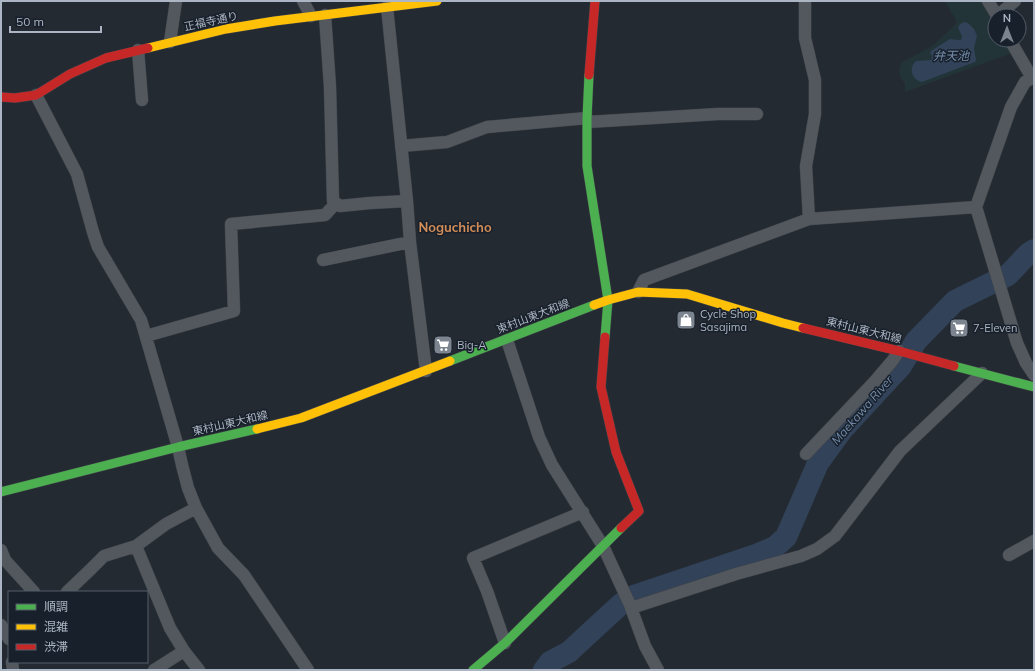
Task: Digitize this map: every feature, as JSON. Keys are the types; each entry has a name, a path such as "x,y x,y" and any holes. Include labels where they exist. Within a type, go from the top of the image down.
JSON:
{"street":[{"path":"170,42 176,1"},
{"path":"303,1 311,16"},
{"name":"正福寺通り","path":"1,98 36,95 70,74 106,58 226,29 311,16 437,1"},
{"path":"473,670 504,642 639,511 616,452 601,387 608,300 587,166 589,79 595,1"},
{"path":"805,1 805,38 815,80 814,114 806,166 809,219"},
{"path":"1007,8 1015,1"},
{"path":"387,7 410,242 426,370"},
{"path":"325,15 330,87 333,200 340,206 407,201"},
{"path":"1015,48 1033,78 1025,82 1011,107 976,207 1017,342 1026,363 1034,374"},
{"path":"138,50 142,100"},
{"path":"36,95 77,174 98,248 141,320 178,447 188,488 196,508 218,548 244,575 308,670"},
{"path":"401,146 447,142 487,127 588,120 718,114 757,114"},
{"path":"146,336 234,311 231,224 325,215 336,203"},
{"path":"638,292 644,280 809,219 976,207"},
{"path":"323,260 410,242"},
{"name":"東村山東大和線","path":"1,492 178,447 301,418 608,300 638,292 687,294 783,323 1034,386"},
{"path":"507,340 539,437 552,465 603,546 625,593 645,646 658,670"},
{"path":"806,454 901,352"},
{"path":"630,606 801,556 818,549 835,536 900,451 982,373"},
{"path":"68,591 104,556 136,546 166,524 196,508"},
{"path":"504,642 487,591 473,558 582,512"},
{"path":"1009,555 1034,541"},
{"path":"136,546 170,628 184,651 199,670"},
{"path":"1,550 5,560 33,591"},
{"path":"1,625 8,637"},
{"path":"154,670 184,651"}],"shaded area":[{"path":"945,1 982,1 987,9 987,48 1009,48 1012,53 905,92 905,83 899,73 902,62 931,47 957,22"}],"water":[{"name":"弁天池","path":"964,22 968,23 974,29 977,36 974,48 975,62 922,82 916,79 912,73 912,67 916,61 931,60 931,51 950,39 961,40 962,36 959,30 959,25"}],"waterway":[{"name":"Maekawa River","path":"544,670 550,662 569,652 621,604 634,596 756,555 775,547 786,537 818,463 842,430 901,366 916,341 955,301 1008,275 1028,254 1034,250"}],"traffic: fast":[{"path":"589,75 587,166 608,300 605,337"},
{"path":"450,361 594,305"},
{"path":"954,366 1034,387"},
{"path":"1,492 178,447 257,429"},
{"path":"473,670 505,643 621,528"}],"traffic: slow":[{"path":"148,48 226,29 275,21 437,1"},
{"path":"594,305 638,292 687,294 803,328"},
{"path":"257,429 301,418 450,361"}],"traffic: jam":[{"path":"589,75 595,1"},
{"path":"1,97 15,98 36,95 70,74 106,58 148,48"},
{"path":"803,328 954,366"},
{"path":"605,337 601,387 616,452 639,511 621,528"}],"place":[{"name":"Cycle Shop Sasajima","path":"686,320"},
{"name":"7-Eleven","path":"959,328"},
{"name":"Big-A","path":"443,345"}],"district":[{"name":"Noguchicho","path":"455,227"}]}
